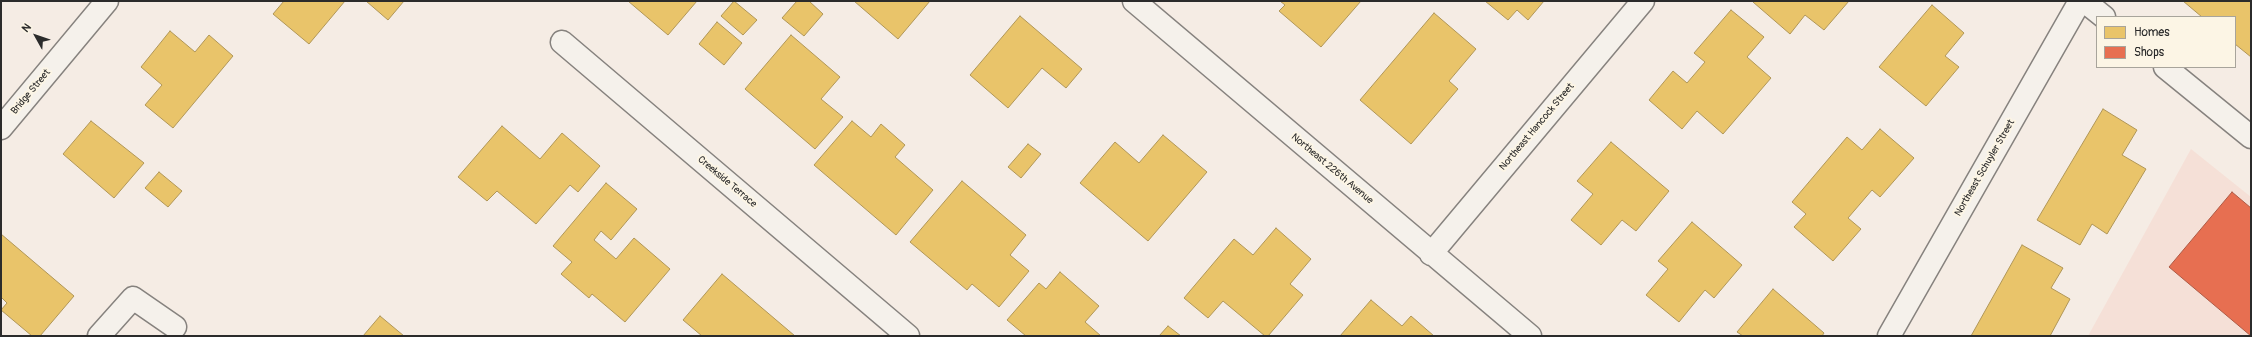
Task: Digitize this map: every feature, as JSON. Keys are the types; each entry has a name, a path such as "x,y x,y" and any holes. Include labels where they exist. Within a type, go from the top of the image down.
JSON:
{"street":[{"name":"Bridge Street","path":"1,128 107,1"},
{"name":"Northeast 226th Avenue","path":"1134,1 1431,254 1530,336"},
{"name":"Northeast Hancock Street","path":"1431,254 1643,1"},
{"name":"Northeast Schuyler Street","path":"1889,336 2080,1"},
{"path":"2084,1 2103,16"},
{"name":"Creekside Terrace","path":"562,42 886,329 908,336"},
{"path":"2166,68 2251,137"},
{"path":"99,336 134,298 175,327"}],"shaded area":[{"path":"2191,149 2251,197 2251,336 2088,336"}],"building: Homes":[{"path":"284,1 345,1 309,44 273,14"},
{"path":"366,1 404,1 388,20"},
{"path":"628,1 697,1 668,35"},
{"path":"734,1 757,20 743,35 721,16"},
{"path":"797,1 809,1 823,14 804,36 782,18"},
{"path":"854,1 930,1 898,39"},
{"path":"1280,1 1361,1 1321,47 1279,11 1285,5"},
{"path":"1485,1 1544,1 1528,20 1517,10 1508,20"},
{"path":"1849,1 1824,30 1805,15 1790,34 1753,2"},
{"path":"2183,1 2251,1 2251,57 2236,45 2236,16 2201,16"},
{"path":"1932,5 1964,33 1945,56 1959,67 1926,106 1879,67"},
{"path":"1731,10 1764,37 1747,57 1771,78 1723,134 1697,111 1682,129 1649,100 1673,71 1687,83 1705,62 1694,53"},
{"path":"1434,13 1476,49 1449,81 1458,89 1411,144 1360,100"},
{"path":"1020,16 1082,69 1066,88 1042,68 1008,108 970,75"},
{"path":"717,22 742,43 724,65 699,44"},
{"path":"170,31 195,52 209,35 233,56 173,128 145,105 162,85 141,67"},
{"path":"791,35 840,77 821,99 843,117 815,149 745,89"},
{"path":"2103,109 2137,130 2122,155 2146,169 2107,234 2092,224 2080,245 2037,220"},
{"path":"91,121 144,163 114,198 63,154"},
{"path":"852,121 871,137 881,124 905,145 895,157 933,190 896,235 814,165"},
{"path":"502,126 540,159 562,133 600,166 578,192 570,185 536,224 497,191 487,201 458,177"},
{"path":"1880,129 1914,158 1880,197 1872,190 1848,218 1861,229 1833,261 1794,227 1806,214 1792,202 1847,137 1862,150"},
{"path":"1163,135 1207,172 1148,241 1080,183 1115,142 1139,163"},
{"path":"1611,142 1669,191 1636,231 1622,220 1601,245 1571,220 1593,194 1577,181"},
{"path":"1028,144 1041,154 1021,178 1008,167"},
{"path":"159,172 182,191 168,207 145,188"},
{"path":"962,181 1026,235 1010,255 1029,271 999,307 972,284 967,290 910,242"},
{"path":"606,183 637,209 611,240 601,231 594,240 616,259 634,238 670,269 625,322 592,294 589,298 561,274 572,262 553,246"},
{"path":"1692,222 1742,265 1714,298 1705,290 1679,322 1646,295 1668,269 1658,261"},
{"path":"1276,228 1311,259 1290,284 1303,295 1268,336 1265,336 1223,301 1208,318 1184,298 1234,239 1253,255"},
{"path":"1,234 74,296 40,336 32,336 1,310 7,303 1,297"},
{"path":"2022,245 2063,268 2051,288 2070,299 2050,336 1971,336"},
{"path":"1060,272 1099,306 1085,322 1101,336 1026,336 1007,320 1039,283 1046,289"},
{"path":"722,274 795,336 702,336 683,320"},
{"path":"1773,289 1824,333 1822,336 1743,336 1737,332"},
{"path":"1371,300 1402,326 1411,316 1434,336 1340,336"},
{"path":"380,316 404,336 363,336"},
{"path":"1168,326 1181,336 1159,336"}],"building: Shops":[{"path":"2232,192 2251,208 2251,336 2169,267"}]}
